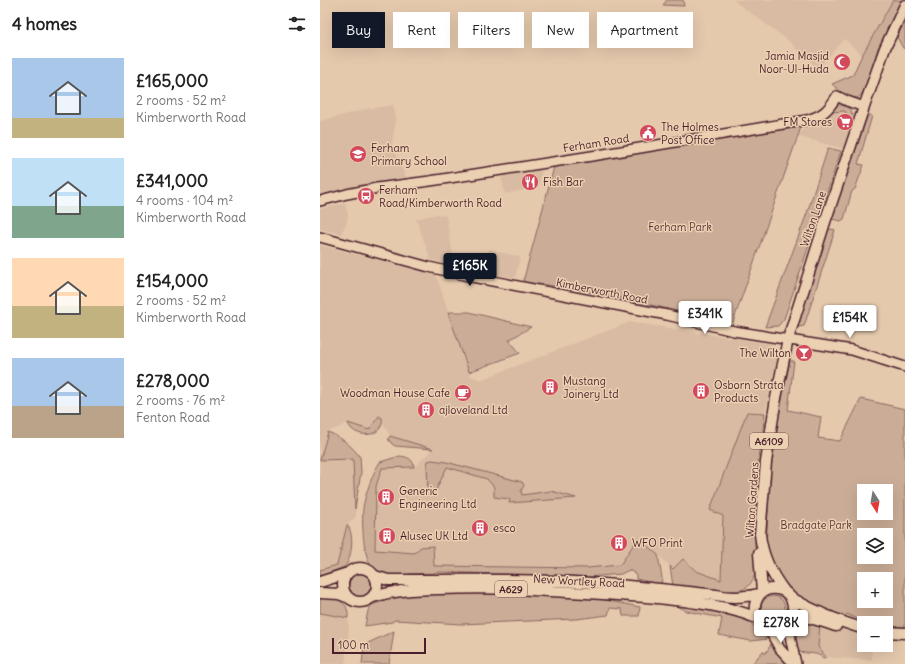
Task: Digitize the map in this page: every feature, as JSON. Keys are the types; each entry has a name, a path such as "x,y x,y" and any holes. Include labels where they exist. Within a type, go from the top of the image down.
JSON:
{"main road":[{"name":"A6109","path":"864,107 885,48 905,6"},
{"name":"Wilton Lane","path":"788,339 820,236 864,107"},
{"name":"Wilton Gardens","path":"787,595 769,568 761,545 760,534 766,462 776,398 788,339"},
{"name":"Wilton Gardens","path":"761,545 759,551 761,593"},
{"name":"A629","path":"320,582 361,568 370,571 374,576"},
{"path":"347,597 344,592 343,582 348,573"},
{"name":"New Wortley Road","path":"374,576 388,580 555,581 645,587 700,598 757,618"},
{"path":"373,597 377,589 374,576"},
{"name":"New Wortley Road","path":"373,597 388,592 406,590 458,588 700,598 736,597 761,593"},
{"name":"A629","path":"761,593 766,590 776,589 803,605 857,627"},
{"name":"A629","path":"320,593 339,594 354,602 360,603 366,602 373,597"},
{"path":"757,618 755,606 756,600 761,593"},
{"path":"787,595 793,604 793,610 790,618"},
{"name":"A629","path":"757,618 767,626 779,627 790,618 803,616 844,628 857,629"},
{"path":"893,632 905,633"}],"street":[{"name":"Ferham Road","path":"320,201 377,188 598,155 807,120 818,117 828,110 837,96 864,107"},
{"name":"Kimberworth Road","path":"320,237 429,267 472,277 734,331 852,350 905,367"},
{"path":"790,618 791,641 795,664"},
{"path":"767,626 780,649 795,664"}],"shaded area":[{"path":"733,0 893,0 860,59 861,54 844,39 818,69 789,41"},
{"name":"Ferham Primary School","path":"393,105 396,117 392,144 406,178 333,191 320,195 320,121 367,109"},
{"path":"846,111 847,116 859,113 847,150 797,136 811,122 824,119 829,113"},
{"path":"542,169 538,187 505,194 501,176"},
{"path":"345,203 348,215 346,224 341,234 320,229 320,209"},
{"path":"437,214 446,216 455,266 431,260 416,219"},
{"path":"320,245 436,275 470,375 480,380 630,322 771,344 778,353 765,413 747,412 710,510 723,515 721,580 696,571 683,559 673,569 639,538 620,565 587,568 434,566 433,546 415,553 375,550 376,486 382,468 414,467 433,449 390,436 380,416 369,430 348,423 328,432 320,460"},
{"path":"489,249 520,257 515,278 484,272"},
{"path":"353,459 356,517 347,525 337,565 320,570 320,460"},
{"path":"821,609 847,614 857,618 857,652 872,652 872,660 826,657 818,647"},
{"path":"320,613 348,618 349,628 345,664 320,664"}],"green space":[{"path":"667,0 683,0 684,6 663,5"},
{"path":"893,0 902,0 878,48 864,91 858,98 849,98 849,95 842,93 832,84 853,75 860,59"},
{"path":"905,22 905,49 897,37"},
{"path":"838,105 847,107 851,110 853,115 847,116 845,111 829,112"},
{"path":"868,114 872,116 858,164 864,165 855,189 852,191 844,219 841,221 832,219"},
{"name":"Ferham Park","path":"801,127 732,325 602,294 523,282 554,167"},
{"path":"828,148 841,151 784,319 778,326 765,327 807,213"},
{"path":"828,230 835,230 804,326 798,327 824,237"},
{"path":"448,312 469,312 531,327 509,340 520,353 469,372"},
{"name":"Bradgate Park","path":"790,361 794,361 788,410 821,417 818,438 840,441 861,399 905,409 905,627 893,626 893,616 857,616 857,618 847,614 842,619 795,596 773,564 766,546 770,475 778,417"},
{"path":"747,412 765,413 756,481 758,485 755,522 755,574 750,585 738,591 720,591 673,586 670,566 673,569 683,559 696,571 721,580 723,516 710,510"},
{"path":"379,416 382,418 382,425 379,430 374,433 362,434 356,432 348,423 369,430"},
{"path":"328,432 346,442 360,457 361,472 355,509 353,459 320,460"},
{"path":"390,436 433,449 395,446 388,439"},
{"path":"400,456 410,459 413,462 414,467 382,468 376,486 375,550 414,553 421,547 433,546 434,566 587,568 620,565 638,538 658,555 662,578 661,585 636,579 636,574 629,570 621,574 588,577 440,572 409,574 398,577 377,572 368,560 366,552 364,542 363,508 367,490 377,466 380,462"},
{"path":"432,460 446,462 522,482 524,485 521,491 522,495 551,491 576,498 509,503 510,499 494,497 494,487 487,479 447,467 435,492 428,492 427,465 428,461"},
{"path":"347,525 351,534 352,546 347,564 344,567 320,576 320,570 337,565"},
{"path":"360,571 369,575 373,584 369,593 360,597 351,593 347,584 351,575"},
{"path":"462,593 579,595 640,607 639,616 623,616 622,609 610,608 608,615 576,619 461,624 395,620 392,622 365,626 368,611 371,605 407,594"},
{"path":"773,596 782,599 785,608 782,617 773,620 764,617 761,608 764,599"},
{"path":"320,598 336,599 344,603 348,612 348,618 320,613"},
{"path":"674,605 713,609 736,616 747,621 767,639 751,641 719,635 722,618 686,611"},
{"path":"803,622 820,624 818,647 826,657 823,658 814,654 797,651 793,632 797,624"},
{"path":"394,631 389,664 362,664 364,646"},
{"path":"772,643 786,664 752,664 763,651 765,654"}],"place":[{"name":"Jamia Masjid Noor-Ul-Huda","path":"842,62"},
{"name":"FM Stores","path":"845,122"},
{"name":"The Holmes Post Office","path":"648,133"},
{"name":"Ferham Primary School","path":"358,154"},
{"name":"Fish Bar","path":"530,182"},
{"name":"Ferham Road/Kimberworth Road","path":"366,196"},
{"name":"The Wilton","path":"804,353"},
{"name":"Mustang Joinery Ltd","path":"550,387"},
{"name":"Osborn Strata Products","path":"701,391"},
{"name":"Woodman House Cafe","path":"463,393"},
{"name":"ajloveland Ltd","path":"426,410"},
{"name":"Generic Engineering Ltd","path":"386,497"},
{"name":"esco","path":"480,528"},
{"name":"Alusec UK Ltd","path":"387,536"},
{"name":"WFO Print","path":"619,543"}]}
